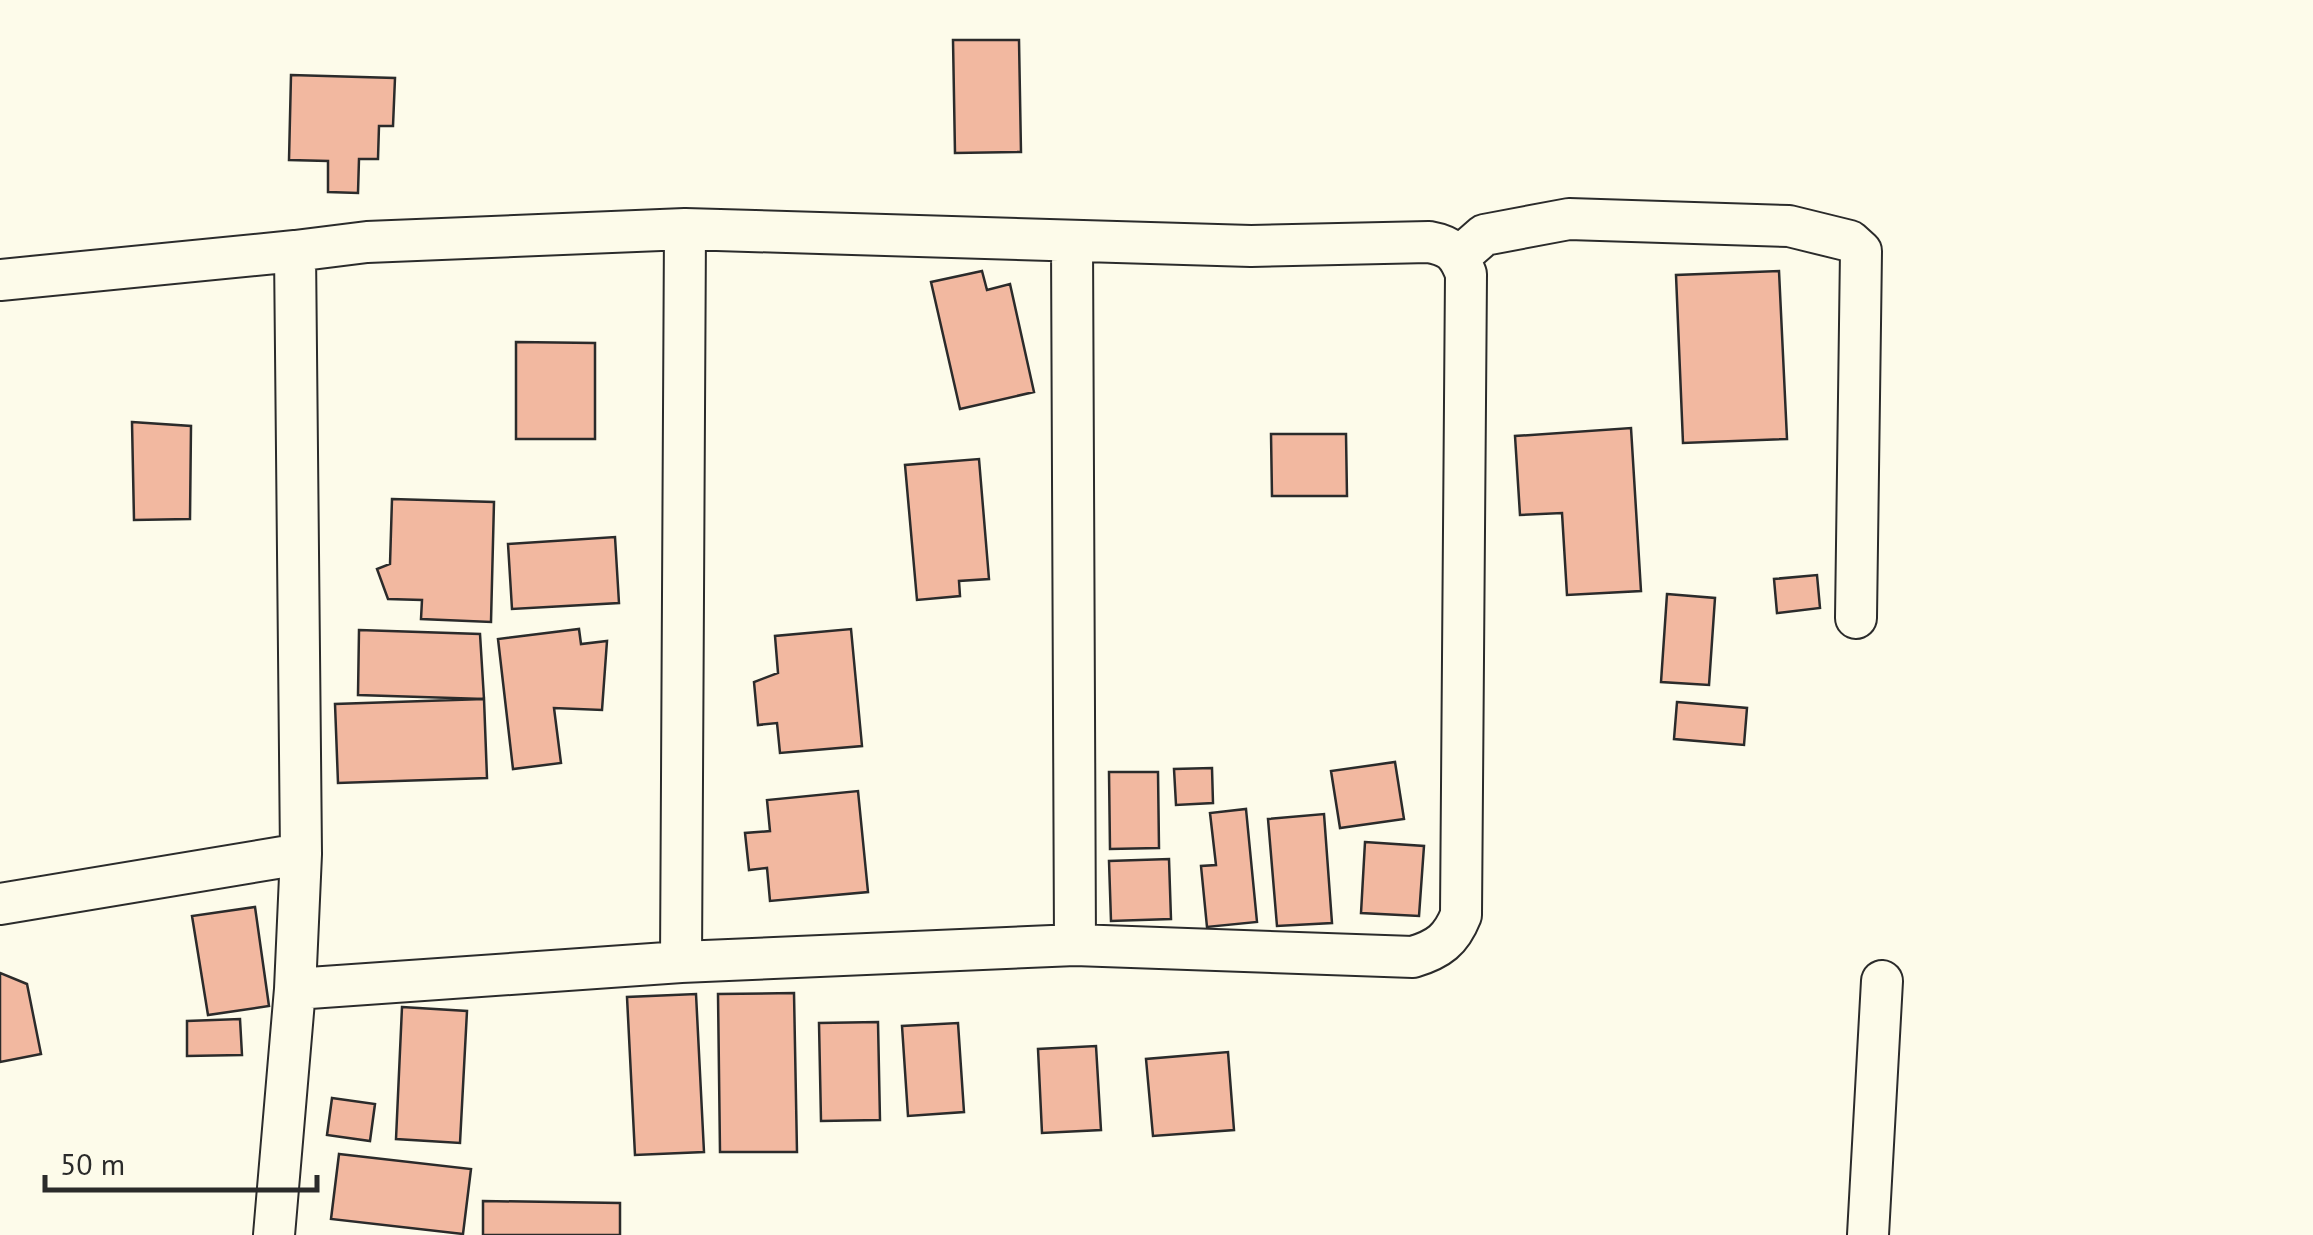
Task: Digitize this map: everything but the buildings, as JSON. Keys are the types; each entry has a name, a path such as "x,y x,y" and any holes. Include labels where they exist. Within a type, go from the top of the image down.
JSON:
{"street":[{"path":"1460,256 1484,235 1569,219 1789,226 1850,241 1861,252 1862,267 1856,618"},
{"path":"681,962 685,228"},
{"path":"0,280 368,242 685,228 1251,246 1429,242 1448,245 1460,256 1466,274 1461,915 1454,934 1436,950 1413,957 1076,944 681,962 295,989"},
{"path":"1072,241 1076,944"},
{"path":"274,1235 295,989 301,854 295,251"},
{"path":"0,904 301,854"},
{"path":"1868,1235 1882,981"}]}
